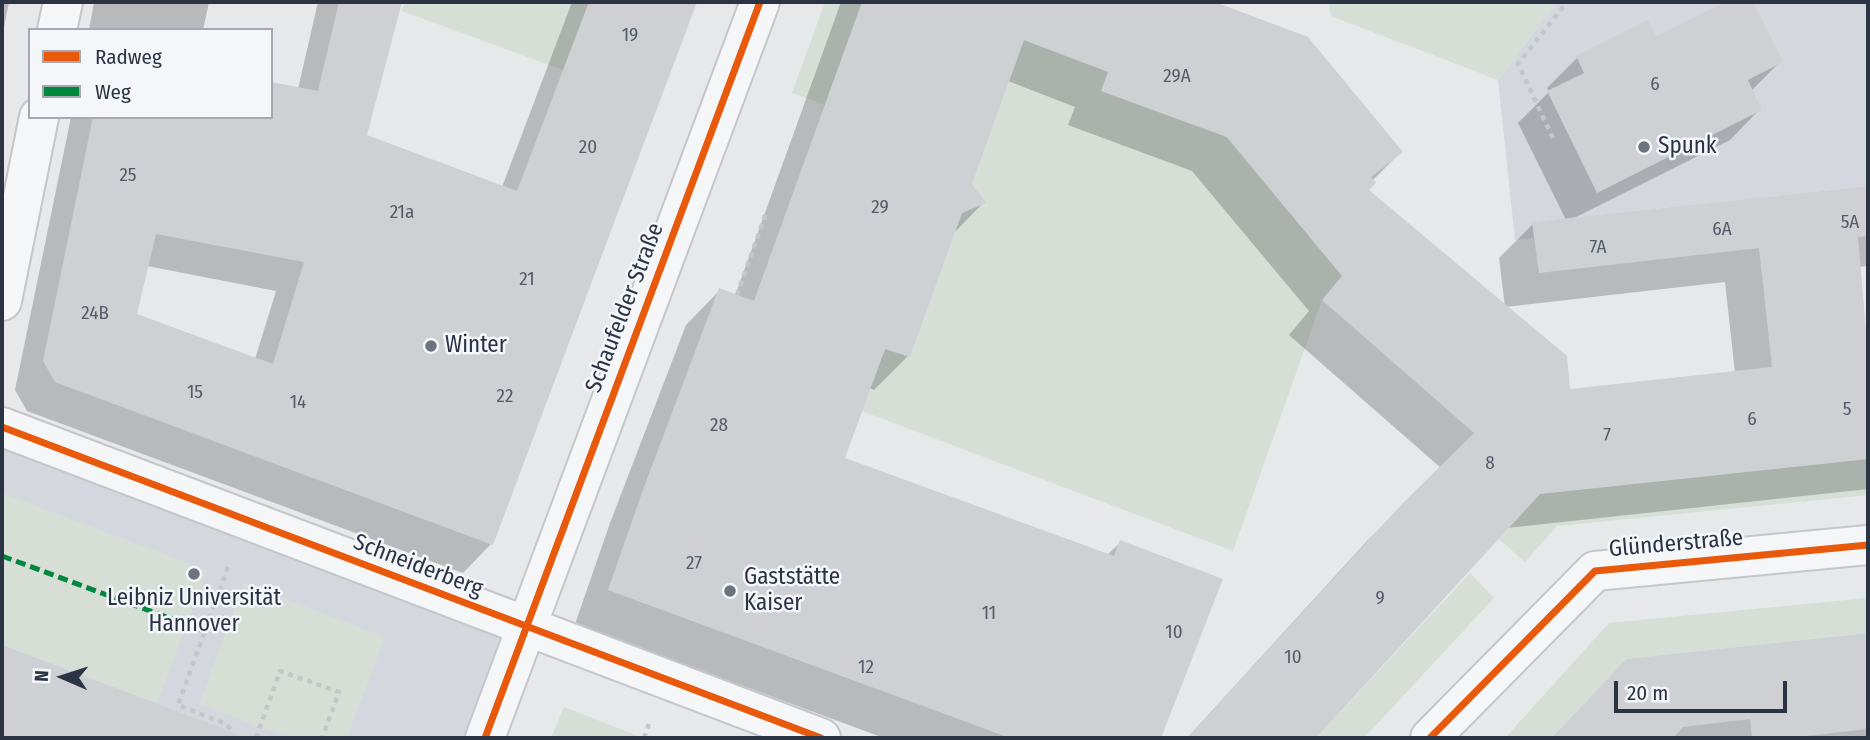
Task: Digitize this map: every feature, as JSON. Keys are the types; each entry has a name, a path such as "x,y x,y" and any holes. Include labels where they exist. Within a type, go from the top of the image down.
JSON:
{"street":[{"path":"57,28 63,2"},
{"name":"Schaufelder Straße","path":"485,738 760,2"},
{"path":"2,301 39,119"},
{"name":"Schneiderberg","path":"2,427 821,738"},
{"name":"Glünderstraße","path":"1430,738 1595,571 1868,545"}],"path":[{"path":"1553,138 1518,64 1567,2"},
{"path":"737,295 766,213"},
{"path":"233,732 226,724 178,705 246,521"},
{"path":"257,738 280,671 339,692 322,738"}],"shaded area":[{"path":"404,2 589,2 563,70 402,11"},
{"path":"825,2 862,2 825,105 792,93"},
{"path":"1329,2 1557,2 1498,80 1331,16"},
{"name":"Spunk","path":"1557,2 1868,2 1868,186 1533,222 1534,238 1515,240 1498,80"},
{"path":"1024,40 1092,66 1112,62 1101,91 1226,137 1322,252 1357,258 1322,300 1233,551 862,411 885,349 910,357 962,213 985,203 972,184"},
{"name":"Leibniz Universität Hannover","path":"2,427 525,627 485,738 2,738"},
{"path":"1868,459 1868,495 1557,526 1525,562 1499,539 1540,494"},
{"path":"2,493 207,570 157,704 2,645"},
{"path":"1470,573 1494,598 1364,738 1316,738"},
{"path":"244,583 385,637 347,738 290,738 199,704"},
{"path":"1868,598 1868,633 1626,659 1552,738 1505,738 1609,623"},
{"path":"564,707 636,735 635,738 551,738"}],"building":[{"path":"339,2 402,2 367,135 517,191 589,2 697,2 493,545 55,382 43,361 93,119 273,119 273,82 318,91","holes":["156,234 304,262 273,364 137,314"]},
{"path":"862,2 1215,2 1308,37 1403,152 1371,177 1376,183 1369,190 1567,356 1570,389 1772,367 1759,248 1539,273 1532,222 1868,186 1868,236 1858,237 1868,355 1868,459 1540,494 1316,738 1187,738 1401,505 1474,433 1322,300 1342,276 1227,137 1101,91 1108,72 1024,40 972,184 986,203 962,213 910,357 885,349 845,458 1114,556 1120,540 1223,579 1161,738 1010,738 608,590 719,288 754,301"},
{"path":"1726,2 1753,2 1783,62 1748,80 1762,110 1597,193 1547,91 1584,73 1576,56 1648,20 1656,37"},
{"path":"1868,633 1868,729 1787,738 1752,738 1750,719 1683,727 1673,738 1552,738 1626,659"},
{"path":"2,645 237,734 236,738 2,738"}],"marked path":[{"path":"2,556 204,631"}],"cycle path":[{"path":"485,738 760,2"},
{"path":"2,427 821,738"},
{"path":"1430,738 1595,571 1868,545"}],"place":[{"name":"Spunk","path":"1644,147"},
{"name":"Winter","path":"431,346"},
{"name":"Leibniz Universität Hannover","path":"194,574"},
{"name":"Gaststätte Kaiser","path":"730,591"}]}
